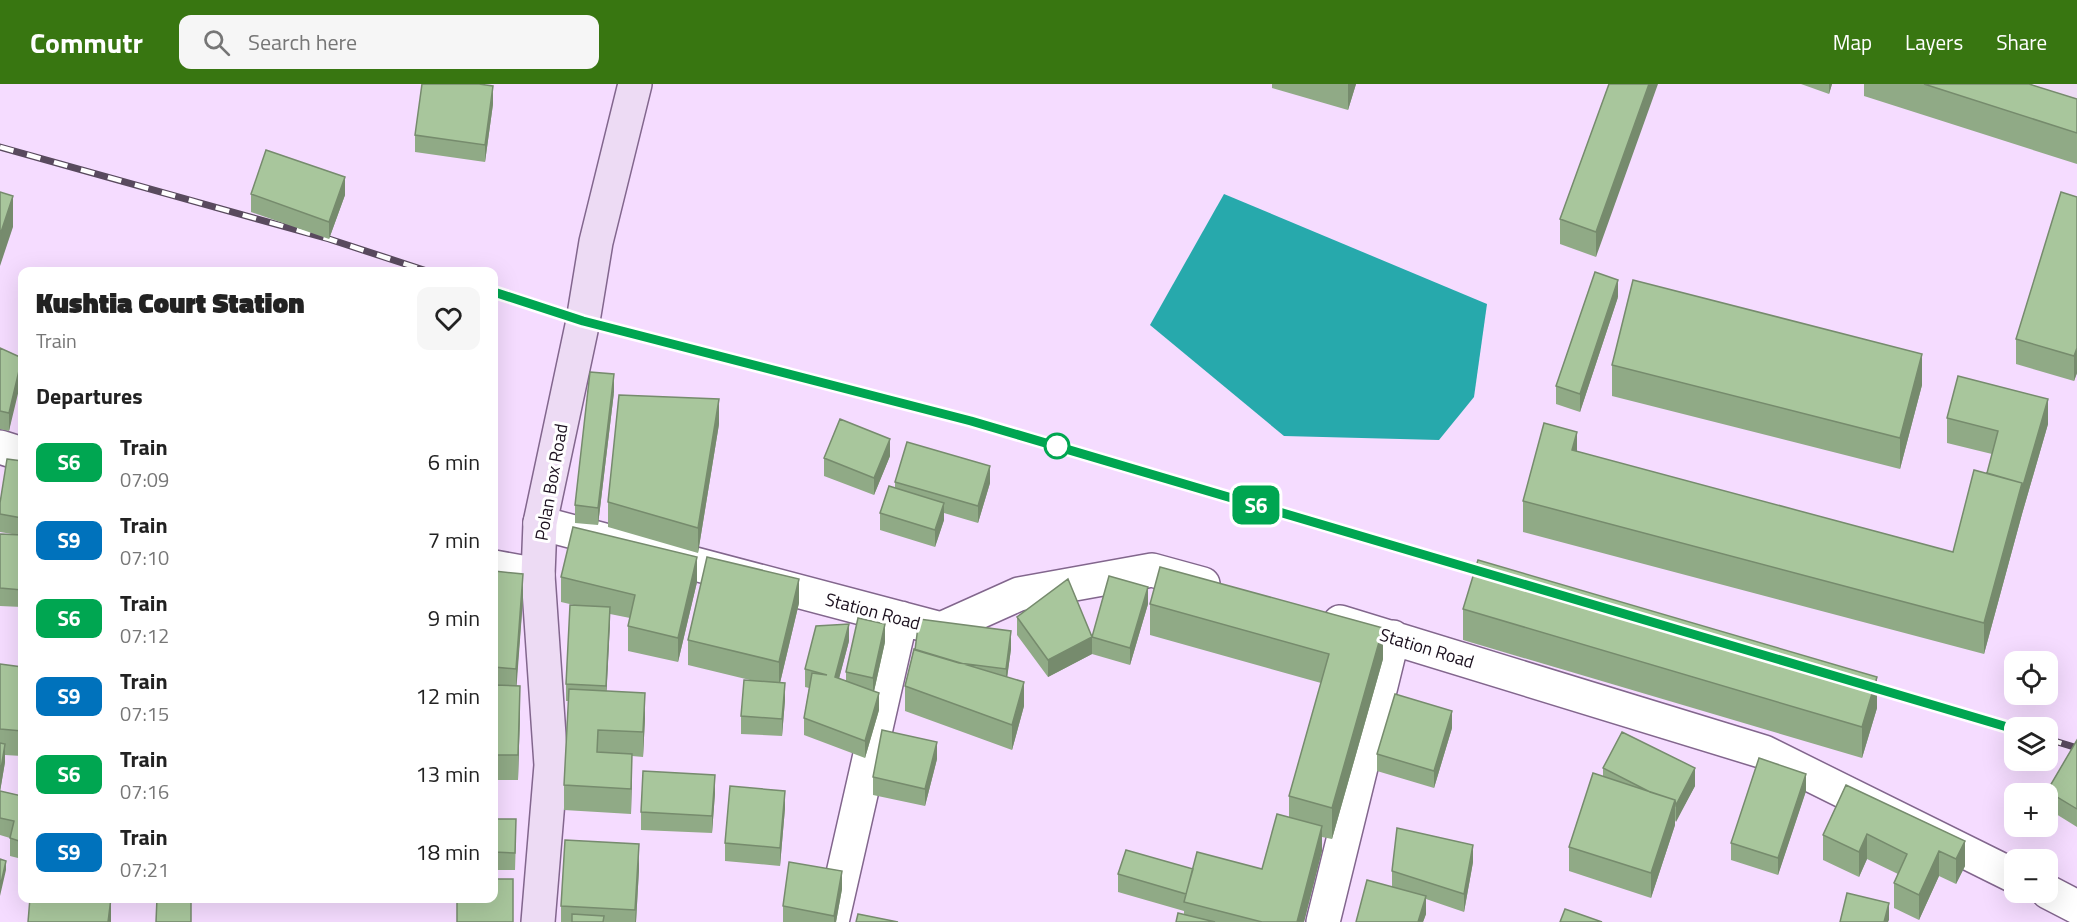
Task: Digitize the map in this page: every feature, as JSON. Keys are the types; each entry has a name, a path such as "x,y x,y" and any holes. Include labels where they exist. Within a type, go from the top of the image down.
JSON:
{"main road":[{"name":"Polan Box Road","path":"538,922 551,765 538,575 540,523 583,321 596,242 635,84"},
{"path":"2046,84 2077,94"}],"street":[{"path":"0,447 18,453"},
{"name":"Station Road","path":"540,523 941,629 1019,594 1152,570 1232,592"},
{"path":"498,568 538,575"},
{"name":"Station Road","path":"1312,615 1393,637 1764,752 2004,871"},
{"path":"832,922 901,618"},
{"path":"1323,922 1393,637"},
{"path":"2058,897 2077,907"}],"shaded area":[{"path":"1224,194 1487,304 1474,397 1439,440 1284,436 1150,325"}],"building":[{"path":"422,84 493,86 485,145 415,135"},
{"path":"1609,84 1649,84 1596,232 1560,219"},
{"path":"1924,84 2029,84 2077,99 2077,133"},
{"path":"266,150 345,177 329,222 251,194"},
{"path":"0,192 13,196 0,235"},
{"path":"2061,192 2077,197 2077,348 2074,356 2016,339"},
{"path":"1595,272 1618,280 1580,394 1556,386"},
{"path":"1633,280 1922,354 1900,438 1612,365"},
{"path":"0,348 18,356 18,375 9,413 0,411"},
{"path":"590,372 614,374 598,508 575,505"},
{"path":"1958,376 2048,399 2022,489 2022,483 1987,473 1998,431 1947,418"},
{"path":"619,395 719,399 698,528 608,502"},
{"path":"840,419 890,439 874,478 824,458"},
{"path":"1544,423 1577,432 1572,450 1953,552 1974,470 2022,483 1984,623 1523,501"},
{"path":"907,442 990,466 978,506 895,482"},
{"path":"7,459 18,460 18,517 0,514"},
{"path":"889,486 944,503 935,530 880,513"},
{"path":"573,527 697,557 678,638 628,626 635,595 561,577"},
{"path":"0,534 18,535 18,590 0,588"},
{"path":"707,557 799,579 779,662 688,640"},
{"path":"1478,560 1877,677 1862,727 1463,609"},
{"path":"1160,567 1383,628 1332,808 1289,796 1329,654 1150,604"},
{"path":"498,571 523,574 516,669 498,667"},
{"path":"1109,576 1148,587 1130,648 1092,637"},
{"path":"1068,579 1092,637 1048,660 1017,617"},
{"path":"570,605 610,607 606,686 566,684"},
{"path":"858,618 885,624 873,678 846,672"},
{"path":"919,619 1011,631 1006,669 959,663 915,650"},
{"path":"849,624 835,677 879,693 865,741 804,718 812,673 827,675 805,669 816,626"},
{"path":"914,649 1024,682 1012,725 905,686"},
{"path":"0,664 18,666 18,731 0,729"},
{"path":"744,680 785,683 782,719 741,716"},
{"path":"498,685 520,686 518,755 498,755"},
{"path":"569,689 645,693 643,732 598,730 597,752 632,754 631,789 564,785"},
{"path":"1395,694 1452,711 1434,771 1377,754"},
{"path":"882,730 937,742 925,789 873,777"},
{"path":"1622,732 1695,768 1676,805 1675,800 1650,792 1603,768"},
{"path":"2077,740 2077,809 2058,798 2058,783 2052,783"},
{"path":"0,743 5,744 0,775"},
{"path":"1759,758 1806,774 1778,858 1731,843"},
{"path":"643,771 715,775 712,816 641,812"},
{"path":"1593,773 1675,800 1651,873 1569,847"},
{"path":"1846,785 1965,841 1956,859 1939,851 1919,895 1894,883 1907,854 1867,834 1859,852 1823,835"},
{"path":"730,786 785,791 780,848 725,843"},
{"path":"0,791 18,795 18,841 10,838 14,821 0,818"},
{"path":"1277,814 1322,826 1297,922 1262,922 1184,902 1197,852 1262,869"},
{"path":"498,819 516,819 515,853 498,852"},
{"path":"1397,828 1473,845 1464,894 1392,871"},
{"path":"565,840 639,844 635,910 561,906"},
{"path":"1126,850 1193,869 1186,894 1118,874"},
{"path":"0,859 6,861 0,887"},
{"path":"789,862 842,871 834,916 783,906"},
{"path":"498,879 513,879 513,922 457,922 457,903 498,903"},
{"path":"1367,880 1426,896 1418,922 1356,922"},
{"path":"1847,893 1889,903 1884,922 1840,922"},
{"path":"30,903 110,903 108,922 28,922"},
{"path":"157,903 191,903 191,922 156,922"},
{"path":"1565,909 1602,922 1560,922"},
{"path":"1178,913 1215,922 1176,922"},
{"path":"572,914 604,916 603,922 572,922"},
{"path":"858,914 898,922 856,922"}],"railway":[{"path":"0,147 329,239 415,267"},
{"path":"498,293 583,321 971,421 1491,574"},
{"path":"1862,684 2004,726"},
{"path":"2058,742 2077,748"}],"train":[{"name":"S6","path":"498,293 583,321 971,421 2004,726"}]}
